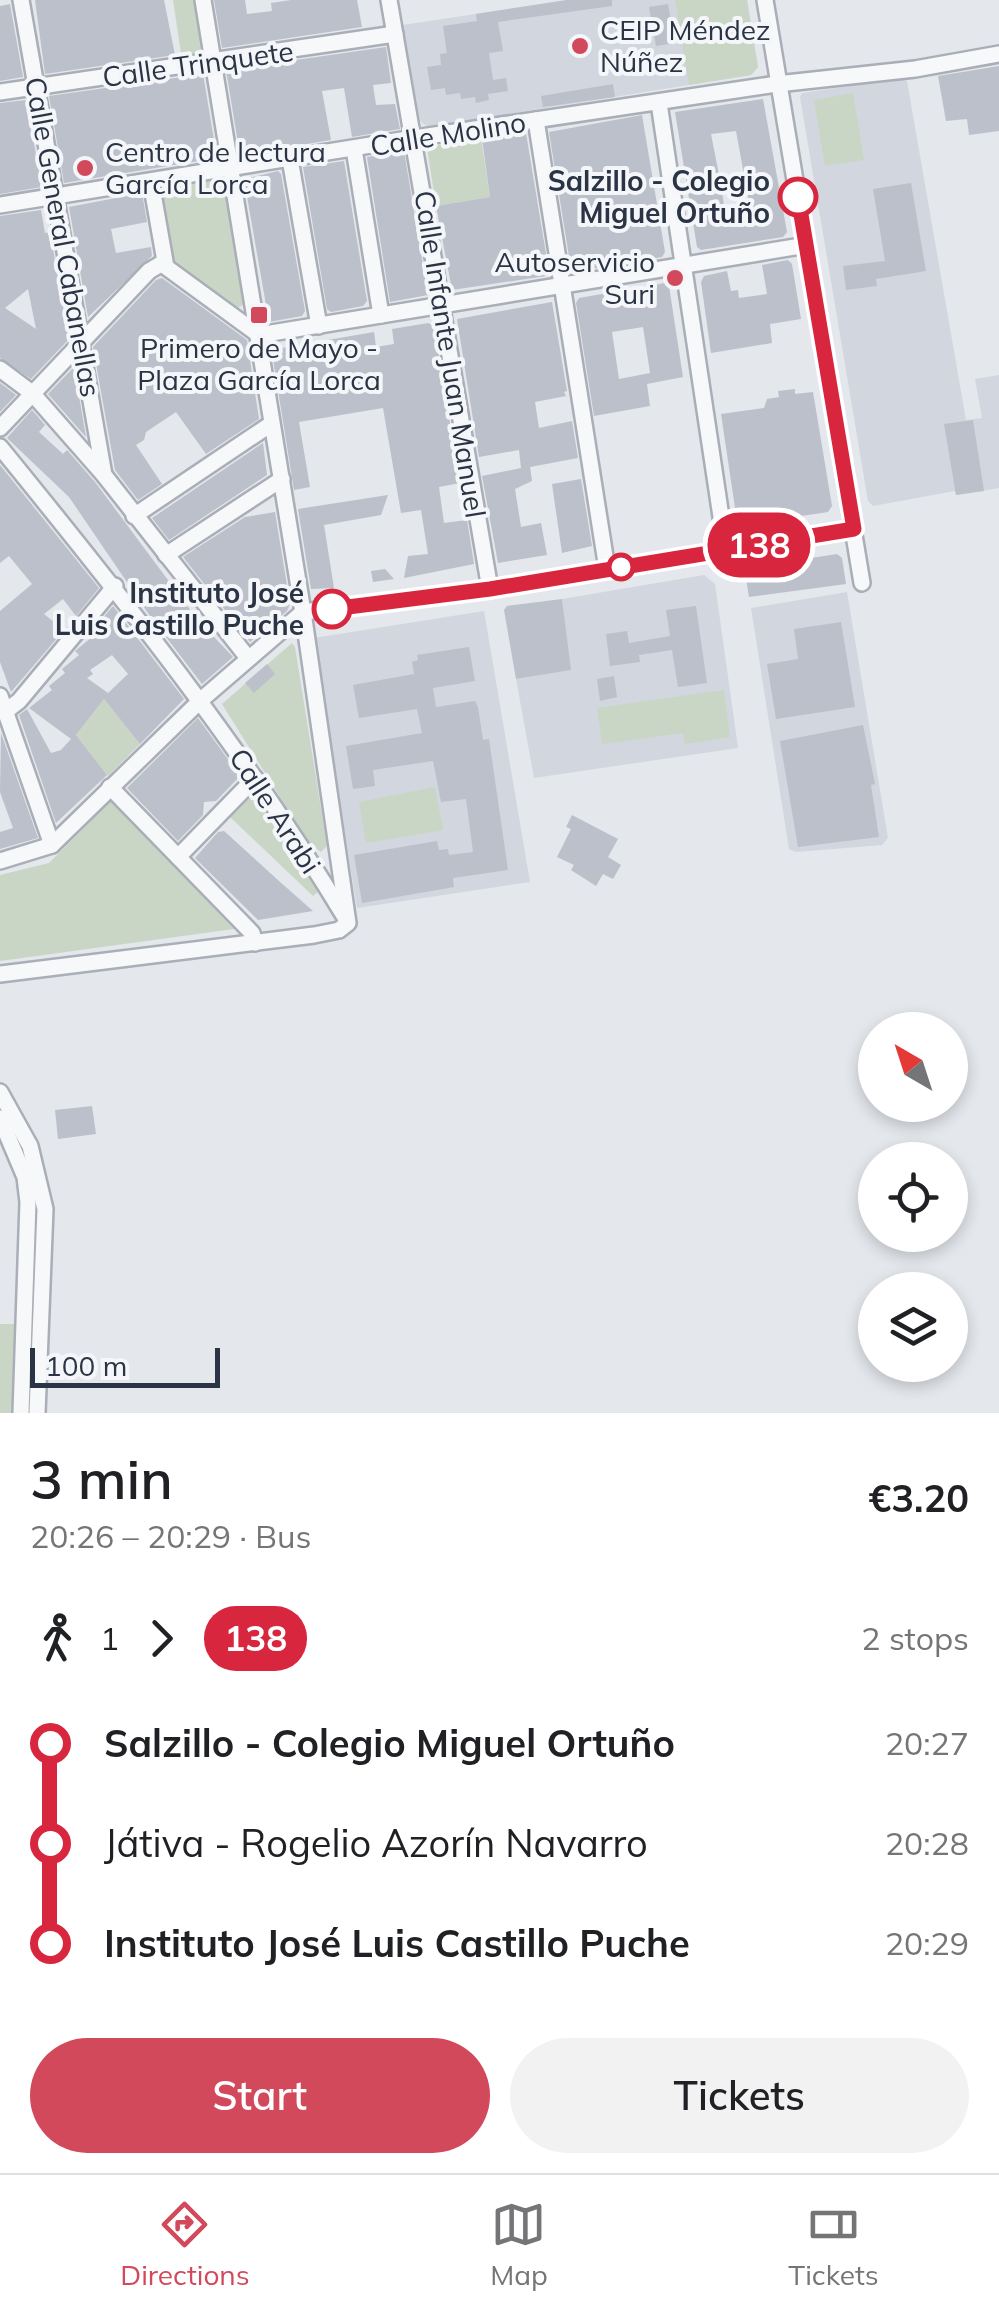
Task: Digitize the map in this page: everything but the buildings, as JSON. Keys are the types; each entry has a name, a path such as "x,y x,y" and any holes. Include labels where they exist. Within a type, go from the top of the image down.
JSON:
{"street":[{"name":"Calle General Cabanellas","path":"20,0 104,475"},
{"path":"0,974 314,936 340,930 348,923 304,612 203,0"},
{"name":"Calle Infante Juan Manuel","path":"390,0 490,589"},
{"path":"764,0 862,583"},
{"name":"Calle Trinquete","path":"0,92 395,34"},
{"name":"Calle Molino","path":"0,205 414,138 999,54"},
{"path":"660,103 726,550"},
{"path":"536,120 607,569"},
{"path":"354,149 381,315"},
{"path":"290,159 319,326"},
{"path":"152,182 164,262 178,278 259,335 807,245"},
{"path":"0,428 149,271 164,262"},
{"path":"0,369 32,393 104,475 248,658"},
{"path":"134,516 272,424"},
{"name":"Calle Arabi","path":"0,447 201,700 348,923"},
{"path":"166,555 282,479"},
{"path":"0,861 52,846 201,700 304,612 490,589 854,529"},
{"path":"52,846 4,716 114,586"},
{"path":"178,857 255,778"},
{"path":"110,787 252,933 255,943"},
{"path":"0,1092 30,1146 45,1209 36,1413"},
{"path":"0,1118 21,1165 28,1202 22,1413"}],"shaded area":[{"name":"CEIP Méndez Núñez","path":"567,0 747,0 758,67 751,75 428,127 420,121 403,25"},
{"path":"903,78 907,81 966,420 982,418 975,379 999,375 999,488 956,495 955,491 873,506 868,501 800,97 802,93"},
{"path":"704,575 715,584 738,748 534,778 516,679 570,670 562,599"},
{"path":"847,592 888,838 882,845 796,852 789,849 751,608"},
{"path":"484,611 530,882 357,908 314,638"}],"green space":[{"path":"173,0 195,0 203,53 182,60"},
{"path":"675,0 747,0 758,67 751,75 689,85"},
{"path":"853,93 864,160 825,166 814,100"},
{"path":"481,138 490,197 436,206 427,147"},
{"path":"217,178 225,186 244,304 236,309 174,261 162,195 170,185"},
{"path":"292,643 327,846 321,852 310,845 222,704"},
{"path":"724,690 730,737 685,744 683,733 602,744 597,708"},
{"path":"104,699 140,744 108,776 76,735"},
{"path":"435,787 443,830 366,843 359,802"},
{"path":"253,793 318,892 313,896 230,817"},
{"path":"111,801 234,929 0,961 0,875 49,863"},
{"path":"0,1324 17,1324 12,1413 0,1413"}],"bus line":[{"name":"138","path":"332,609 490,589 854,529 798,197"}],"place":[{"name":"CEIP Méndez Núñez","path":"580,46"},
{"name":"Centro de lectura García Lorca","path":"85,168"},
{"name":"Salzillo - Colegio Miguel Ortuño","path":"798,197"},
{"name":"Autoservicio Suri","path":"675,278"},
{"name":"Primero de Mayo - Plaza García Lorca","path":"259,315"},
{"name":"Instituto José Luis Castillo Puche","path":"332,609"}]}
